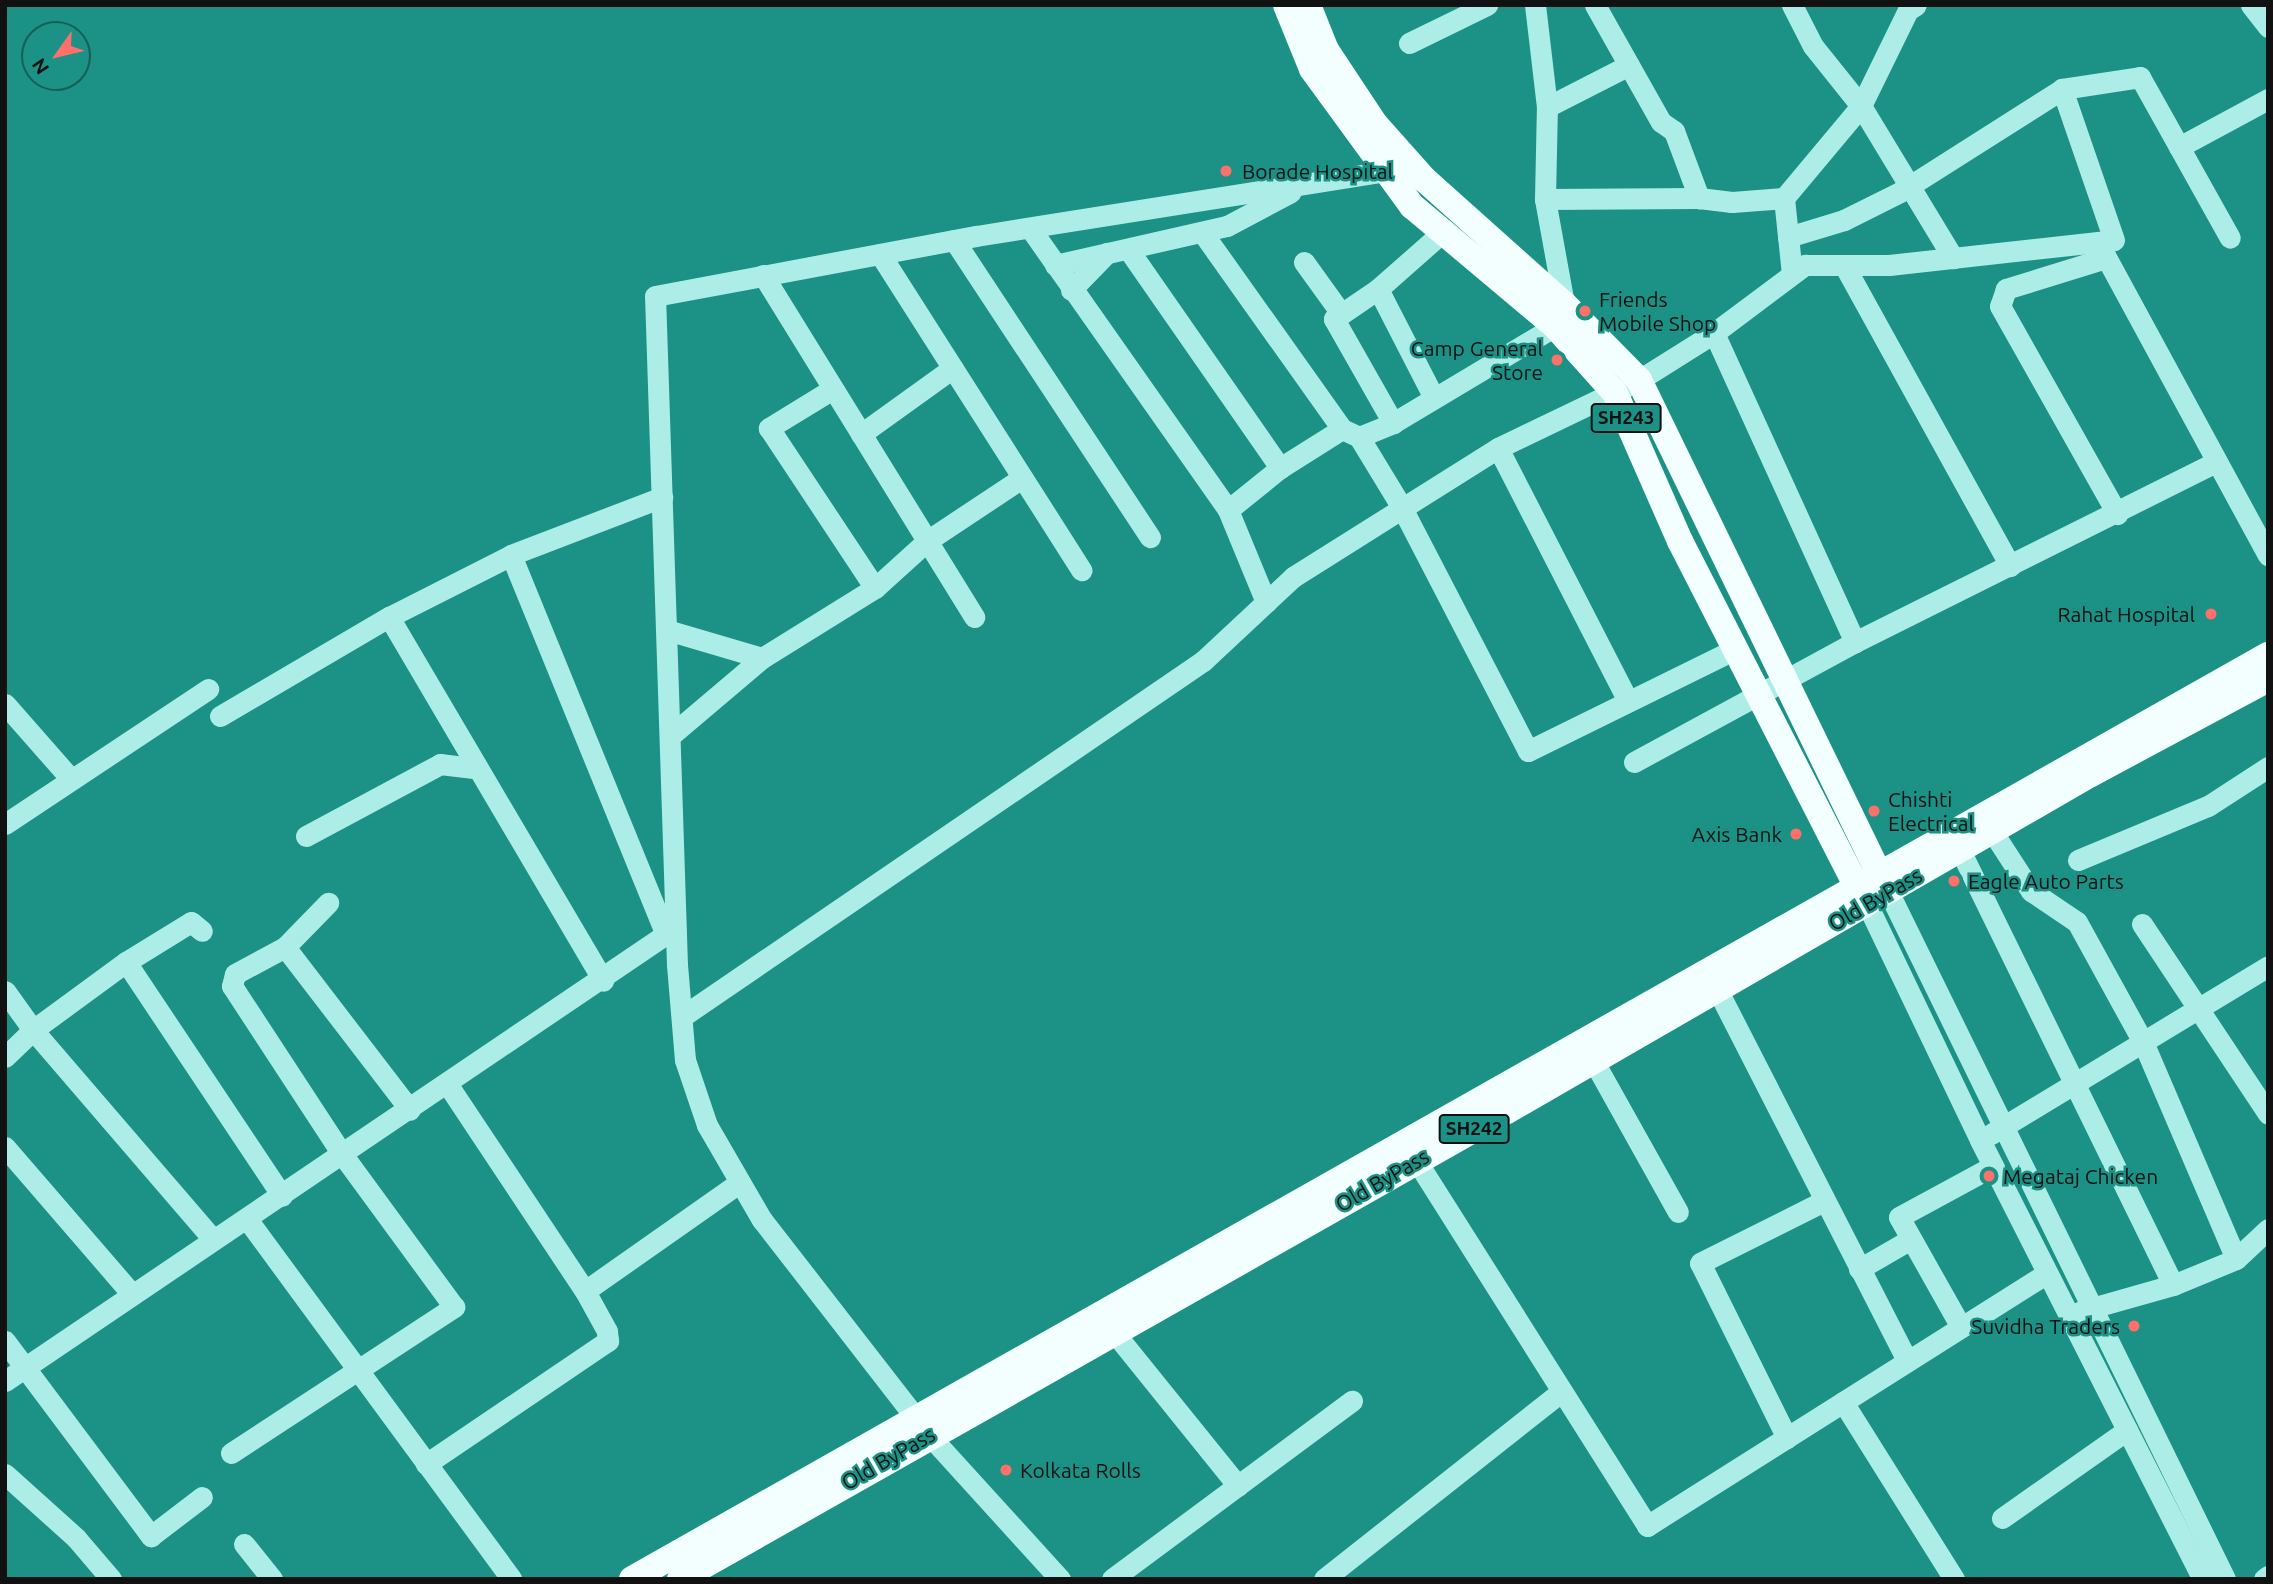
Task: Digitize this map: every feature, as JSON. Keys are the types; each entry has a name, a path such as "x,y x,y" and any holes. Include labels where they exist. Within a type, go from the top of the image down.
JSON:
{"main road":[{"name":"SH243","path":"1286,5 1312,69 1412,206 1560,315 1639,380 1783,681 1873,889"},
{"name":"SH243","path":"1308,5 1326,50 1375,124 1424,179 1560,315 1615,393 1680,541 1735,649 1873,889"},
{"path":"632,1579 922,1426 1159,1296 1481,1096 1873,889 2268,655"},
{"name":"Old ByPass","path":"680,1579 922,1426 1113,1331 1159,1296 1416,1160 1717,989 1873,889 1960,850 2268,679"}],"street":[{"path":"1409,43 1487,5"},
{"path":"1228,510 1280,468 1350,433 1393,423 1560,315 1545,199 1547,107 1535,5"},
{"path":"1595,5 1661,122 1674,131 1699,198"},
{"path":"1793,5 1813,46 1861,106 1908,188 1953,257"},
{"path":"1545,199 1699,198 1732,202 1784,198 1861,106 1908,10 1916,5"},
{"path":"2251,5 2268,27"},
{"path":"1547,107 1629,65"},
{"path":"1788,237 1844,220 1908,188 2062,89 2140,77 2230,238"},
{"path":"2062,89 2114,240 2102,250 2006,289 2000,306 2117,514"},
{"path":"2179,147 2268,99"},
{"path":"1060,1579 922,1426 762,1220 707,1125 690,1073 671,931 670,736 654,296 954,240 1387,171"},
{"path":"1055,265 1227,226 1305,184"},
{"path":"1784,198 1792,274"},
{"path":"1030,228 1228,510 1266,602"},
{"path":"1334,319 1377,289 1445,230"},
{"path":"1202,232 1401,506 1528,751 1735,649"},
{"path":"954,240 1150,537"},
{"path":"683,1016 1203,662 1293,577 1401,506 1498,449 1639,380 1714,333 1805,265 2102,250"},
{"path":"2102,250 2268,555"},
{"path":"1071,290 1117,251"},
{"path":"1117,251 1280,468"},
{"path":"880,254 1081,570"},
{"path":"1304,262 1340,312 1334,319"},
{"path":"1844,265 2010,566"},
{"path":"763,275 831,390 974,617"},
{"path":"1377,289 1433,396"},
{"path":"1334,319 1393,423"},
{"path":"1714,333 1855,642"},
{"path":"861,434 953,368"},
{"path":"831,390 769,428 875,588"},
{"path":"1498,449 1628,701"},
{"path":"1634,762 1855,642 2117,514 2216,462"},
{"path":"670,736 762,658 875,588 927,541 1023,478"},
{"path":"220,716 389,617 510,555 662,497"},
{"path":"510,555 671,931"},
{"path":"389,617 474,768 603,981"},
{"path":"667,631 762,658"},
{"path":"5,824 208,689"},
{"path":"5,705 71,779"},
{"path":"306,836 440,764 474,768"},
{"path":"2078,860 2208,806 2268,768"},
{"path":"1992,831 2031,891 2077,922 2143,1042 2236,1259"},
{"path":"1960,850 2173,1285"},
{"path":"1873,889 2002,1127 2225,1579"},
{"path":"1873,889 1980,1140 2203,1579"},
{"path":"231,1453 454,1307 342,1154 232,986 235,974 285,947 328,903"},
{"path":"5,1057 33,1030 126,962 191,922 202,931"},
{"path":"2142,924 2268,1114"},
{"path":"5,1381 131,1293 282,1196 603,981 671,931"},
{"path":"285,947 410,1110"},
{"path":"126,962 282,1196"},
{"path":"1980,1140 2268,966"},
{"path":"1717,989 1907,1361"},
{"path":"5,991 33,1030 213,1239"},
{"path":"1593,1060 1678,1212"},
{"path":"426,1464 608,1340 607,1331 585,1291 448,1085"},
{"path":"5,1147 131,1293"},
{"path":"1416,1160 1647,1526 2047,1273"},
{"path":"1961,1327 1899,1216 1993,1166"},
{"path":"585,1291 740,1182"},
{"path":"1787,1438 1700,1263 1824,1201"},
{"path":"247,1219 511,1579"},
{"path":"2068,1314 2173,1285 2236,1259 2268,1229"},
{"path":"1860,1269 1911,1239"},
{"path":"1113,1331 1238,1486"},
{"path":"5,1341 28,1366 151,1536 202,1497"},
{"path":"1324,1579 1562,1391"},
{"path":"1112,1579 1352,1401"},
{"path":"1843,1402 1954,1579"},
{"path":"2002,1518 2127,1430"},
{"path":"5,1474 76,1538 111,1579"},
{"path":"244,1544 272,1579"}],"place":[{"name":"Borade Hospital","path":"1226,171"},
{"name":"Friends Mobile Shop","path":"1585,311"},
{"name":"Camp General Store","path":"1557,360"},
{"name":"Rahat Hospital","path":"2211,614"},
{"name":"Chishti Electrical","path":"1874,811"},
{"name":"Axis Bank","path":"1796,834"},
{"name":"Eagle Auto Parts","path":"1954,881"},
{"name":"Megataj Chicken","path":"1989,1176"},
{"name":"Suvidha Traders","path":"2134,1326"},
{"name":"Kolkata Rolls","path":"1006,1470"}]}
